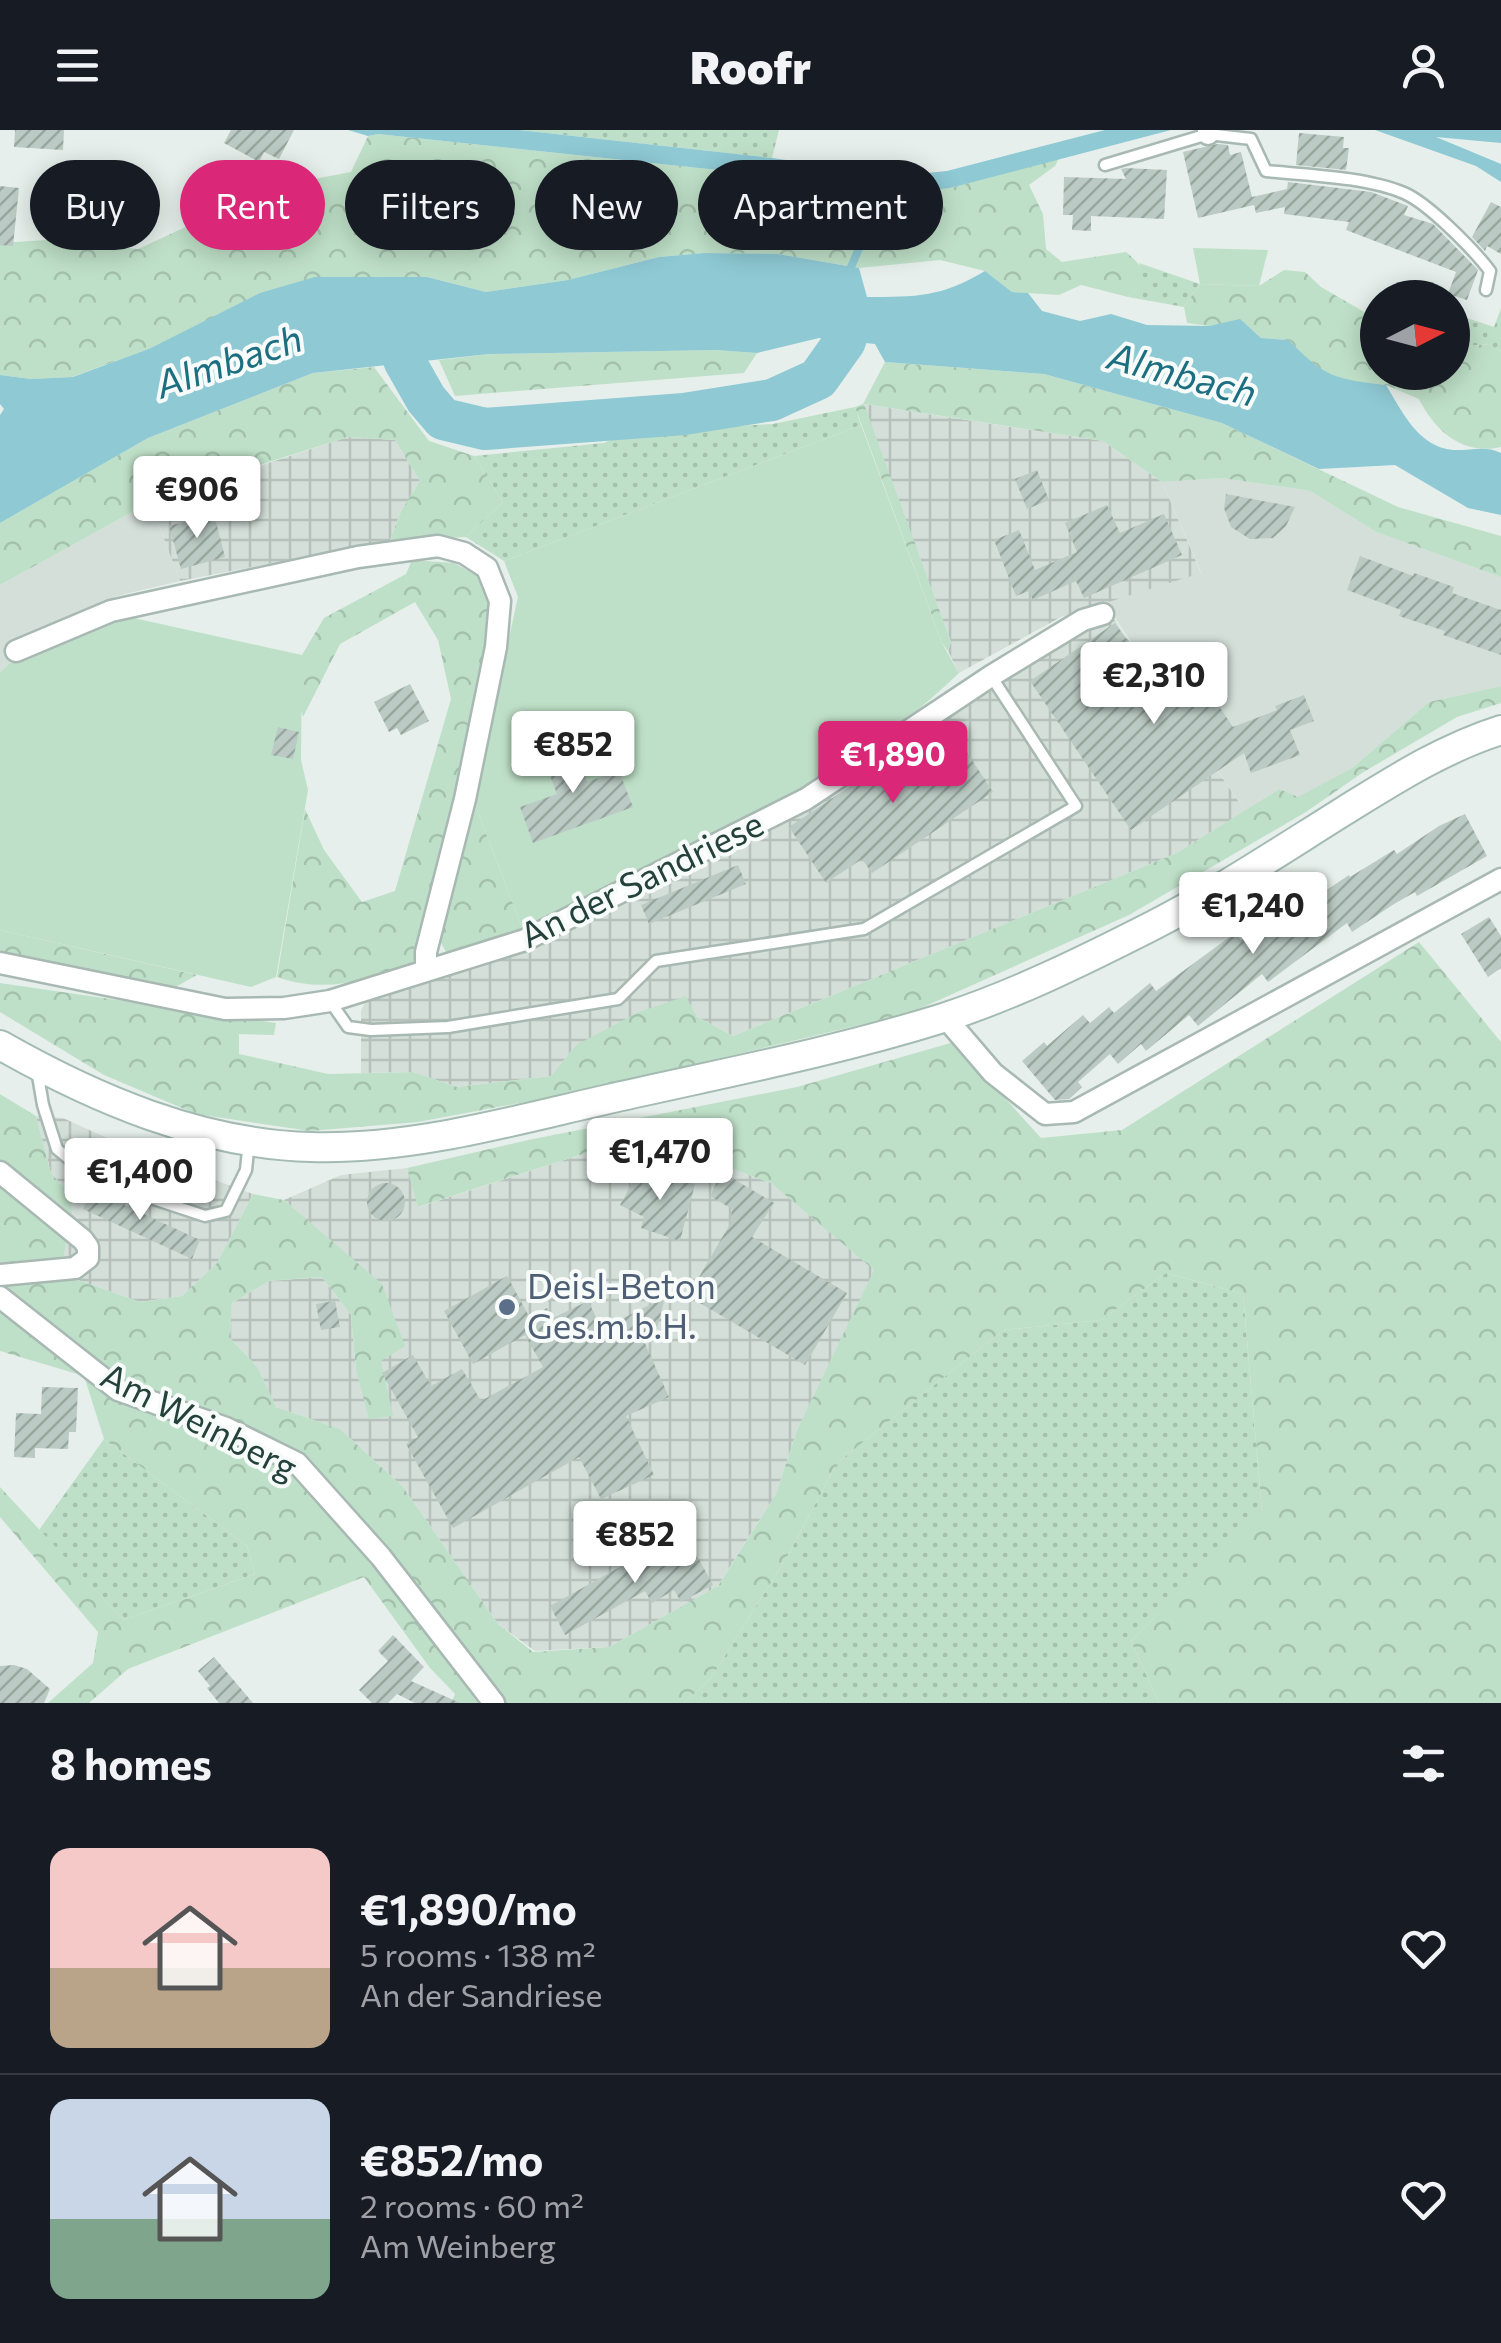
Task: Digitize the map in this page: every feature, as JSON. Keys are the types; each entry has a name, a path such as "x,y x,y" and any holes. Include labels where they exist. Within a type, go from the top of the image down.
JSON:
{"main road":[{"path":"0,1044 54,1076 182,1128 312,1147 466,1132 778,1064 945,1017 1089,957 1190,906 1409,770 1470,740 1501,730"}],"street":[{"path":"16,651 112,611 358,557 438,546 464,553 487,568 500,601 496,648 466,798 426,952 426,969"},
{"name":"An der Sandriese","path":"0,963 226,1008 284,1008 330,1000 525,940 806,799 991,676 1083,620 1103,614"},
{"path":"945,1017 993,1074 1045,1114 1074,1112 1501,879"},
{"path":"0,1172 83,1240 88,1258 75,1268 0,1275"},
{"name":"Am Weinberg","path":"0,1297 118,1390 226,1428 297,1463 381,1556 494,1703"}],"lane":[{"path":"1106,164 1208,132 1251,139 1266,170 1340,178 1406,193 1471,246 1490,271 1486,290"},
{"path":"330,1000 348,1027 372,1030 448,1026 618,999 656,962 864,929 1076,806 991,676"},
{"path":"36,1066 57,1150 93,1179 205,1216 226,1211 246,1170 250,1140"}],"shaded area":[{"path":"863,404 1103,441 1162,482 1201,573 1061,617 959,673"},
{"path":"348,437 395,440 420,481 401,511 390,540 180,581 150,502"},
{"path":"1222,478 1310,491 1376,532 1501,577 1501,686 1429,702 1352,768 1298,798 1279,789 1245,811 1105,603 1201,572 1162,482"},
{"path":"150,502 180,581 117,596 18,642 10,663 0,672 0,585"},
{"path":"1112,616 1245,811 1177,853 733,1036 696,1016 576,1045 551,1076 457,1087 413,1072 361,1073 361,1011 365,1002 523,951 633,898 798,808"},
{"path":"36,1116 63,1118 140,1153 253,1194 217,1263 182,1296 140,1302 61,1274 73,1199 51,1173"},
{"path":"595,1150 722,1165 771,1183 875,1270 797,1430 776,1494 717,1587 609,1647 535,1651 498,1624 403,1487 340,1429 276,1407 258,1368 230,1338 232,1303 269,1281 322,1277 351,1315 356,1370 381,1361 382,1285 284,1200 341,1175 407,1168 419,1207"}],"green space":[{"path":"519,130 779,130 772,158"},
{"path":"368,136 623,160 535,160 535,250 678,250 678,166 698,168 698,250 943,250 943,188 1059,158 1055,166 1029,185 1043,214 1046,249 1062,262 1126,252 1143,274 1140,285 1128,297 1081,285 1059,295 1012,292 985,271 940,260 859,268 778,254 659,257 568,280 486,292 427,277 151,348 72,377 31,379 0,375 0,243 30,241 30,250 160,250 160,239 180,230 180,250 325,250 325,177 345,173 345,250 515,250 515,160 357,160"},
{"path":"1193,248 1268,250 1259,286 1200,284"},
{"path":"1139,263 1200,284 1184,307 1128,297 1140,282"},
{"path":"1284,270 1305,272 1321,287 1360,310 1360,383 1315,368 1289,340 1261,338 1240,320 1209,326 1187,323 1184,307 1200,284 1259,286"},
{"path":"1501,308 1501,351 1488,344 1470,346 1470,319 1494,327"},
{"path":"1489,344 1501,351 1501,447 1474,448 1452,438 1433,421 1419,399 1398,390 1470,390 1470,346"},
{"path":"716,350 757,353 744,373 455,396 439,360 489,354"},
{"path":"885,362 1044,374 1222,423 1398,507 1501,536 1501,577 1376,532 1310,491 1222,478 1162,482 1103,441 864,404 951,642 948,651 855,407 863,404"},
{"path":"374,367 429,441 474,456 503,502 466,537 390,540 401,511 420,481 395,440 348,437 161,496 0,585 0,523 148,438 313,373"},
{"path":"855,407 861,425 504,561 466,537 503,502 474,456 604,443 629,431 773,424"},
{"path":"861,425 942,643 959,673 912,715 808,786 695,847 523,930 473,799 518,597 504,561"},
{"path":"412,560 454,563 479,577 489,603 489,636 456,798 412,966 328,985 277,977 305,809 324,850 362,902 395,891 451,699 438,640 415,602 340,644 303,717 299,703 302,655 324,618 406,574"},
{"path":"120,615 302,655 301,760 308,790 276,977 251,987 0,930 0,672 10,663"},
{"path":"1501,686 1501,703 1457,717 1362,773 1306,812 1129,915 910,1013 573,1093 418,1122 310,1131 196,1114 104,1075 0,1012 0,983 276,1023 274,1035 239,1034 239,1054 328,1074 413,1072 457,1087 551,1076 576,1045 639,1012 686,996 696,1016 733,1036 1177,853 1279,789 1298,797 1352,768 1429,702"},
{"path":"473,799 523,930 447,954 439,939"},
{"path":"0,930 197,975 172,989 0,954"},
{"path":"1419,942 1501,1042 1501,1703 1159,1703 1131,1641 1262,1511 1243,1294 1166,1273 1101,1320 1003,1330 837,1463 788,1555 711,1678 684,1703 451,1703 455,1694 430,1668 364,1577 128,1669 89,1703 48,1703 93,1663 98,1632 0,1517 0,1487 123,1620 255,1574 247,1546 104,1439 84,1376 0,1351 0,1094 36,1116 51,1173 73,1199 61,1274 140,1302 182,1296 217,1263 253,1194 284,1200 382,1284 405,1346 381,1361 393,1416 369,1419 356,1370 351,1315 322,1277 269,1281 232,1303 230,1338 258,1368 276,1407 340,1429 403,1487 498,1624 533,1652 609,1647 718,1586 776,1494 797,1430 874,1270 771,1183 722,1165 595,1150 418,1207 407,1168 797,1087 954,1042 1041,1138 1122,1130"},
{"path":"1166,1273 1243,1294 1262,1512 1131,1641 1159,1703 684,1703 711,1678 788,1555 837,1463 1003,1330 1101,1320"},
{"path":"104,1439 247,1546 255,1574 123,1620 39,1530"}],"water":[{"path":"348,130 519,130 786,160 698,160 698,168 678,166 678,160 623,160 368,136"},
{"path":"1105,130 1171,130 943,189 943,171"},
{"path":"1375,130 1501,130 1501,143 1436,137 1501,164 1501,182 1476,166"},
{"path":"778,254 859,268 867,297 929,294 985,271 1012,292 1028,293 1042,311 1080,321 1111,314 1147,325 1209,326 1240,319 1261,338 1289,340 1321,369 1360,382 1360,390 1389,390 1412,426 1430,442 1453,450 1501,453 1501,515 1468,508 1395,465 1319,469 1222,423 1044,374 885,362 875,344 819,338 757,353 716,350 489,354 313,373 148,438 0,523 0,415 4,409 0,404 0,375 31,379 73,377 151,348 260,293 315,277 427,277 486,292 568,280 659,257"}],"building":[{"path":"15,130 64,130 63,150 14,147"},
{"path":"231,130 294,130 279,159 264,152 260,160 255,160 224,143"},
{"path":"1299,133 1344,137 1343,148 1349,148 1346,170 1296,165"},
{"path":"1217,144 1228,145 1230,155 1241,152 1252,197 1287,189 1288,182 1371,192 1408,206 1404,215 1433,224 1478,270 1470,292 1470,280 1453,280 1456,272 1346,230 1349,222 1284,214 1285,207 1256,213 1254,205 1198,218 1183,152"},
{"path":"1121,169 1167,170 1164,219 1091,216 1091,231 1072,230 1073,215 1063,215 1064,177 1126,179"},
{"path":"0,186 19,188 13,246 0,245"},
{"path":"1491,202 1501,207 1501,254 1487,246 1485,251 1472,237"},
{"path":"1037,470 1049,500 1027,509 1015,479"},
{"path":"1226,494 1295,507 1286,526 1273,538 1250,539 1231,527 1224,508"},
{"path":"1107,505 1120,533 1164,514 1182,555 1084,598 1076,581 1033,600 1029,591 1016,596 994,540 1019,530 1035,570 1077,552 1065,523"},
{"path":"214,514 225,557 181,569 169,526"},
{"path":"1360,556 1454,587 1452,593 1501,610 1501,655 1443,635 1445,631 1399,616 1401,610 1347,590"},
{"path":"1115,623 1158,684 1175,672 1188,690 1202,681 1233,727 1304,695 1314,721 1290,730 1300,755 1251,773 1244,753 1131,830 1030,681"},
{"path":"410,684 429,721 401,735 397,728 389,732 374,702"},
{"path":"947,722 993,792 872,873 862,859 826,883 789,827"},
{"path":"278,727 299,732 293,759 271,755"},
{"path":"571,740 587,782 619,771 633,807 533,843 520,807 557,794 541,752"},
{"path":"1465,814 1487,856 1417,896 1415,892 1352,932 1347,923 1268,982 1262,974 1198,1026 1189,1015 1146,1051 1141,1044 1118,1064 1110,1054 1078,1082 1082,1087 1069,1099 1055,1100 1022,1061 1044,1042 1047,1046 1083,1015 1090,1023 1109,1007 1114,1013 1150,983 1156,991 1235,933 1241,940 1299,899 1304,905 1349,875 1394,850 1397,854"},
{"path":"738,865 746,884 649,924 641,905"},
{"path":"1489,917 1501,936 1501,968 1488,977 1461,934"},
{"path":"112,1157 120,1160 124,1168 145,1171 146,1186 100,1172 101,1161"},
{"path":"639,1171 695,1184 680,1241 641,1228 644,1217 620,1205"},
{"path":"722,1172 774,1203 752,1237 847,1293 805,1365 688,1296 730,1224 732,1209 710,1196"},
{"path":"386,1183 400,1188 405,1202 400,1216 386,1221 372,1216 367,1202 372,1188"},
{"path":"93,1188 129,1200 124,1205 200,1240 192,1259 83,1209"},
{"path":"507,1276 530,1318 547,1308 553,1318 588,1301 602,1329 665,1297 656,1333 643,1339 669,1397 626,1416 654,1475 601,1499 579,1457 453,1528 406,1444 418,1437 382,1373 413,1355 431,1386 462,1369 481,1401 543,1367 525,1335 473,1364 444,1311"},
{"path":"335,1301 340,1327 321,1330 316,1304"},
{"path":"42,1387 78,1388 76,1432 69,1432 68,1449 35,1448 35,1458 14,1457 16,1413 41,1414"},
{"path":"689,1541 713,1585 681,1602 674,1590 652,1603 645,1591 565,1635 550,1606 647,1552 651,1561"},
{"path":"393,1635 424,1667 411,1681 460,1703 415,1703 397,1694 388,1703 372,1703 359,1690 388,1661 378,1651"},
{"path":"214,1657 253,1703 219,1703 198,1671"},
{"path":"0,1666 27,1669 50,1689 44,1703 0,1703"}],"waterway":[{"path":"848,274 858,250"},
{"name":"Almbach","path":"388,320 405,362 426,399 443,419 485,429 684,414 772,400 818,379 845,341 852,315"}],"place":[{"name":"Deisl-Beton Ges.m.b.H.","path":"507,1307"}]}
